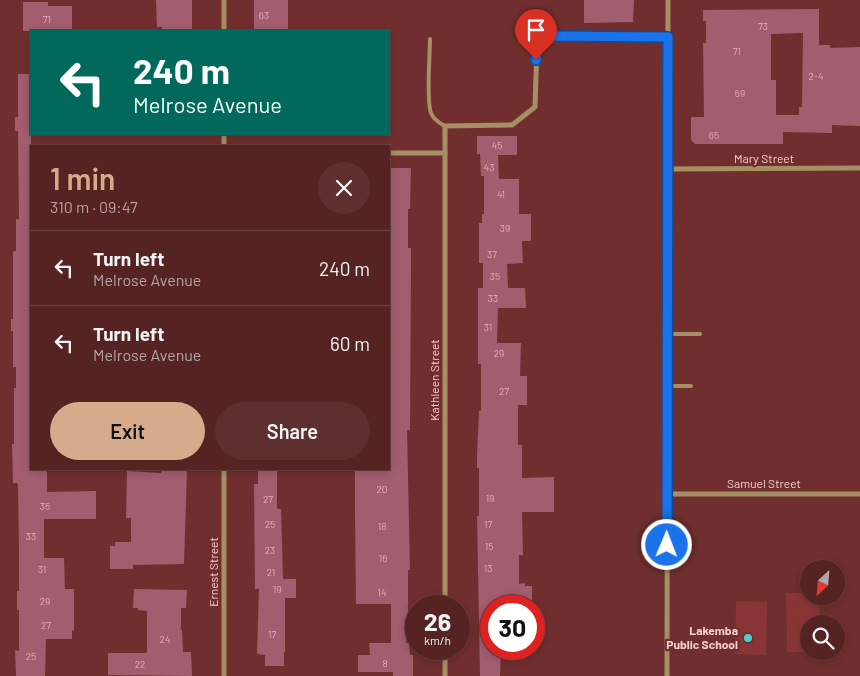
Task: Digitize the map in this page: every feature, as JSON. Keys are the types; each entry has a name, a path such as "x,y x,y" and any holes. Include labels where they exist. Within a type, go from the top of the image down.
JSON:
{"street":[{"path":"224,0 224,30"},
{"path":"667,676 668,0"},
{"path":"445,126 512,125 535,107 537,44 547,36 668,37"},
{"name":"Kathleen Street","path":"445,126 445,595"},
{"path":"390,154 445,154"},
{"name":"Mary Street","path":"668,169 860,168"},
{"name":"Ernest Street","path":"224,470 224,676"},
{"name":"Samuel Street","path":"667,494 860,494"},
{"path":"445,660 445,676"}],"lane":[{"path":"430,39 429,89 431,113 437,122 445,126"},
{"path":"667,334 700,334"},
{"path":"667,386 690,386"}],"shaded area":[{"path":"786,593 800,593 800,605 819,605 820,615 800,615 800,652 787,652"},
{"path":"736,601 767,602 766,655 735,654"}],"building":[{"path":"156,0 192,0 192,30 162,30 162,27 157,27"},
{"path":"254,0 288,0 288,30 254,30"},
{"path":"584,0 634,0 633,22 584,23"},
{"path":"23,2 48,2 48,6 72,6 72,30 23,31"},
{"path":"819,9 819,45 830,45 830,48 860,47 860,126 832,125 832,133 783,132 783,144 695,144 691,140 691,117 704,117 703,43 706,43 706,21 703,21 703,10","holes":["803,33 802,107 799,107 799,115 776,115 776,80 771,80 771,34"]},
{"path":"18,74 30,74 30,470 47,470 47,492 96,491 96,519 44,519 44,558 64,558 65,589 74,589 74,631 72,630 72,639 46,639 45,676 16,676 15,650 19,651 17,591 19,591 19,549 18,486 17,483 13,483 12,444 14,444 16,367 13,367 11,319 13,319 13,251 16,251 16,219 19,219 18,131 15,131 15,117 18,117"},
{"path":"477,136 517,136 517,155 498,155 499,179 519,179 519,214 531,214 531,241 522,241 523,263 507,264 508,288 525,288 526,308 498,308 497,343 521,343 520,376 527,376 527,405 518,405 518,445 522,445 522,478 554,477 554,512 522,512 523,555 519,555 519,584 525,583 525,586 532,586 532,595 480,595 480,660 501,660 500,676 480,676 477,516 479,516 479,468 477,468 477,455 479,411 481,411 481,364 478,364 478,288 483,288 483,263 479,263 479,223 482,223 482,214 484,214 484,176 481,176 480,154 477,154"},
{"path":"390,168 411,168 410,209 408,209 408,248 411,248 410,430 407,430 410,570 408,570 408,595 405,595 405,660 413,660 413,676 393,676 393,672 358,672 358,655 370,655 369,643 391,643 391,604 356,604 355,470 390,470"},
{"path":"161,470 187,471 184,564 133,565 133,569 110,569 110,546 115,546 115,542 131,542 131,518 126,518 127,471 161,473"},
{"path":"258,470 277,470 277,509 281,509 283,579 296,579 296,598 285,598 284,666 265,666 265,655 257,654 259,589 255,589 254,484 258,484"},
{"path":"134,589 187,590 186,608 181,608 181,630 183,652 191,652 192,676 108,675 108,653 147,653 147,611 133,608"}],"place":[{"name":"Lakemba Public School","path":"748,638"}],"route":[{"path":"536,60 537,44 547,36 668,37 667,545"}]}
